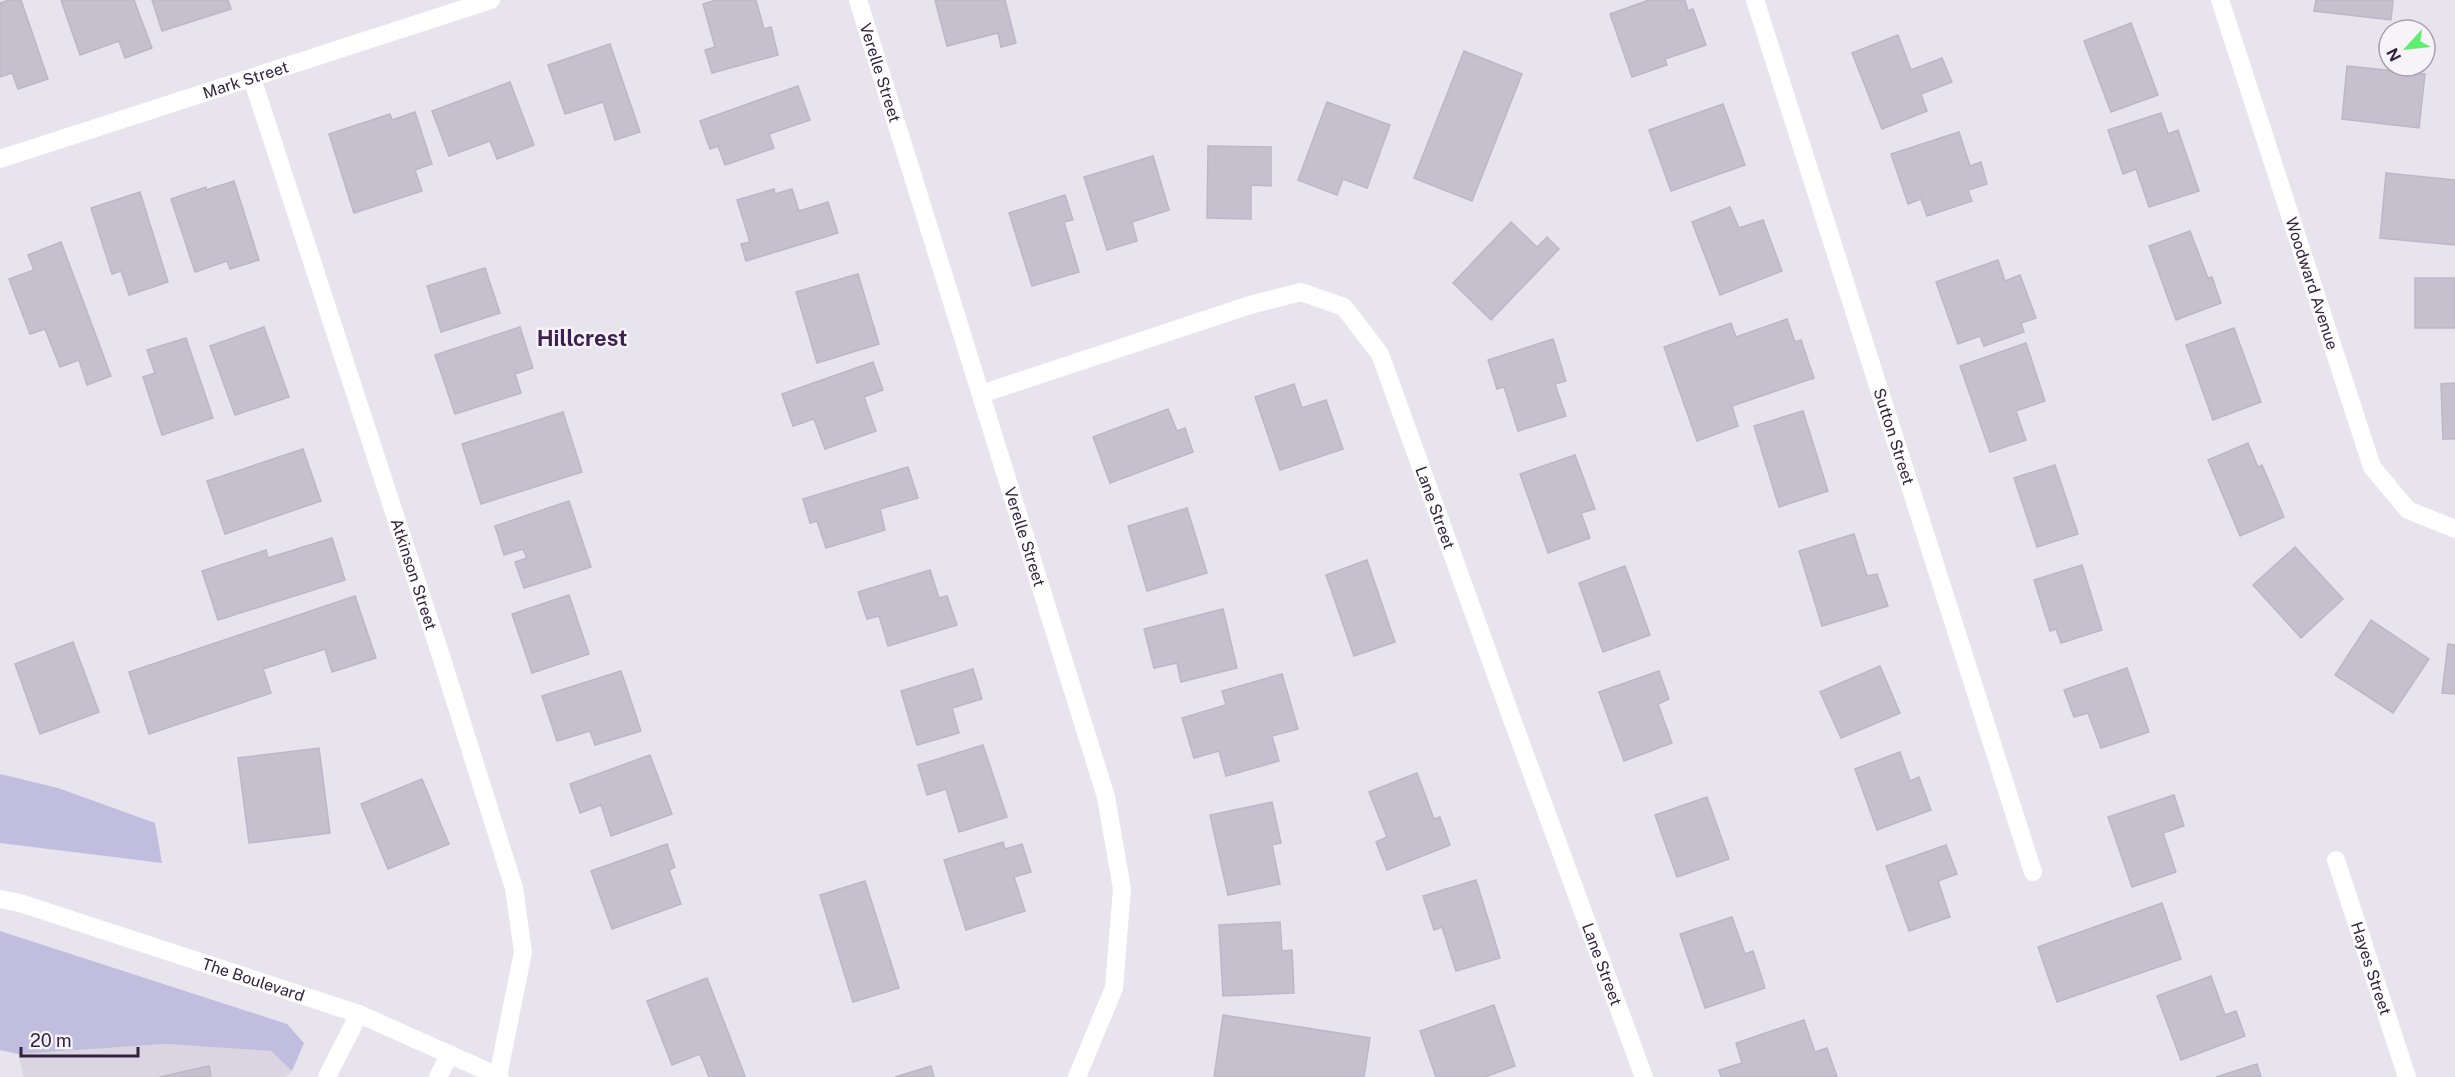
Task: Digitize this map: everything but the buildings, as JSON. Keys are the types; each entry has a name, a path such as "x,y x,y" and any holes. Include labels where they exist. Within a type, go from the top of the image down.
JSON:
{"street":[{"name":"Mark Street","path":"0,159 492,0"},
{"name":"Verelle Street","path":"858,0 1106,797 1122,889 1114,988 1077,1077"},
{"name":"Sutton Street","path":"1755,0 2033,872"},
{"name":"Woodward Avenue","path":"2220,0 2372,467 2408,510 2455,529"},
{"name":"Atkinson Street","path":"252,78 440,653 514,888 523,952 499,1076"},
{"name":"Lane Street","path":"981,394 1250,305 1301,292 1344,307 1380,354 1644,1077"},
{"name":"Hayes Street","path":"2336,860 2407,1077"},
{"name":"The Boulevard","path":"0,899 20,903 359,1014 499,1076"},
{"path":"327,1077 359,1014"},
{"path":"438,1077 450,1054"}],"shaded area":[{"path":"0,774 58,788 155,823 162,863 0,843"},
{"path":"0,931 287,1024 304,1043 292,1071 271,1051 166,1044 18,1054 0,1050"},
{"path":"166,1044 271,1051 292,1071 285,1077 24,1077 18,1054"}],"district":[{"name":"Hillcrest","path":"582,338"}]}
